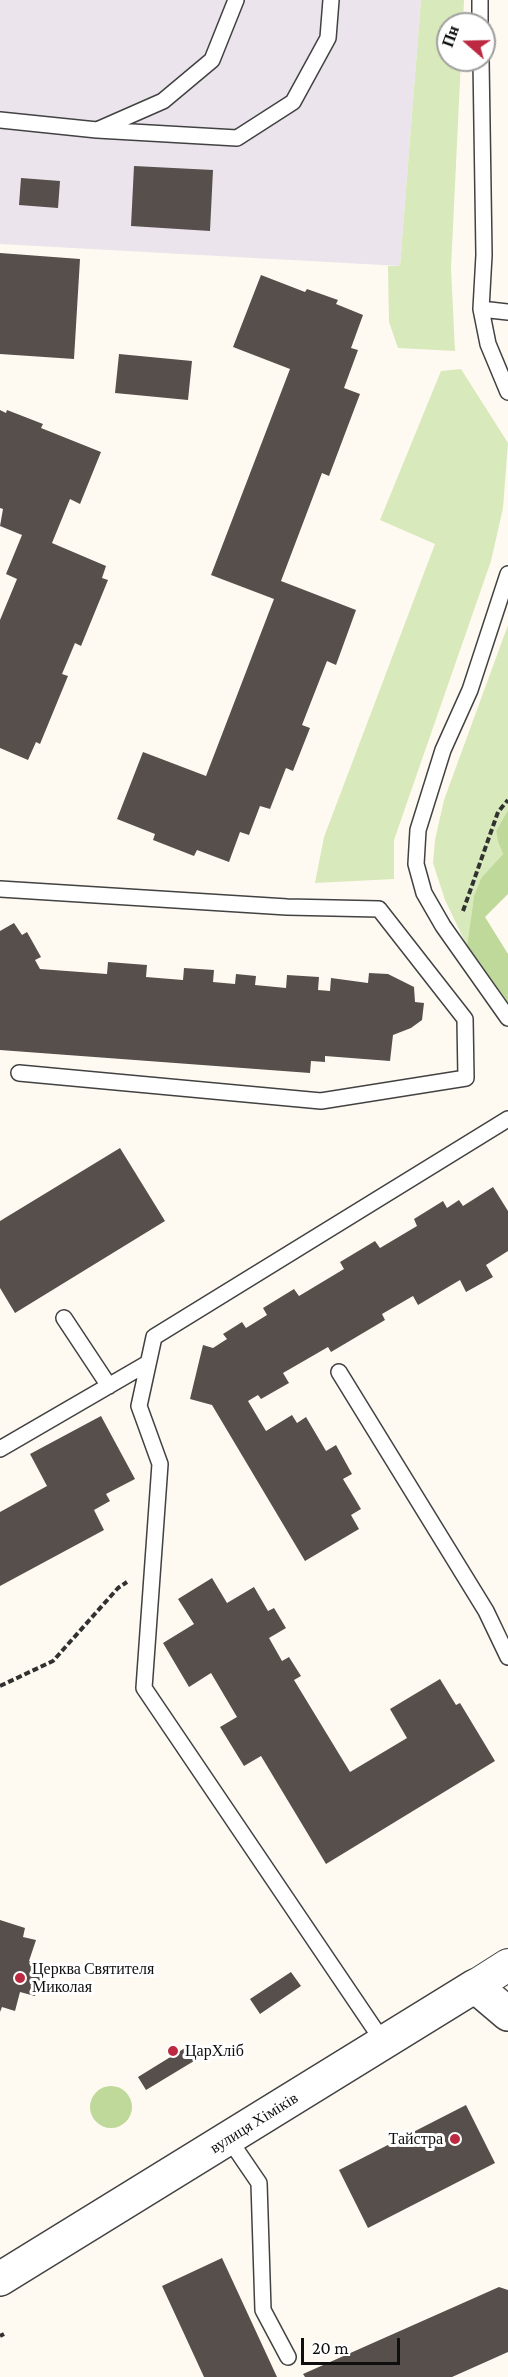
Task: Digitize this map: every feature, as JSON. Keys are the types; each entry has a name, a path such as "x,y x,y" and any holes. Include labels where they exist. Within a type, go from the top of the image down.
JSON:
{"street":[{"name":"вулиця Хіміків","path":"0,2279 508,1965"},
{"path":"475,1986 508,2014"}],"lane":[{"path":"97,130 163,101 212,60 236,0"},
{"path":"0,120 97,130 237,138 292,102 328,38 331,0"},
{"path":"481,72 484,255 481,309 488,344 508,392"},
{"path":"481,309 508,312"},
{"path":"508,574 470,690 443,750 418,830 416,864 424,893 452,940 508,1018"},
{"path":"0,889 275,906 379,909 465,1019 466,1078 321,1101 19,1073"},
{"path":"384,2043 144,1688 160,1464 139,1406 154,1337 508,1119"},
{"path":"64,1318 109,1386"},
{"path":"0,1449 148,1364"},
{"path":"339,1372 486,1611 508,1657"},
{"path":"228,2139 259,2183 263,2310 288,2357"}],"path":[{"path":"452,940 498,812 508,800"},
{"path":"0,1686 53,1661 118,1588 152,1568"}],"shaded area":[{"path":"0,0 421,0 400,266 0,244"}],"green space":[{"path":"421,0 464,0 464,12 436,12 436,72 460,72 451,268 455,351 398,348 389,322 388,266 400,266"},
{"path":"461,369 508,443 503,508 491,561 394,840 394,879 315,883 324,837 435,544 380,520 441,371"},
{"path":"508,625 508,810 496,831 503,854 481,878 474,896 467,946 445,900 433,863 435,840 444,800"},
{"path":"508,810 508,894 485,917 508,954 508,1005 467,946 474,896 481,878 503,854 496,831"},
{"path":"111,2086 119,2087 126,2092 131,2099 131,2115 126,2122 119,2127 111,2128 103,2127 96,2122 91,2115 90,2107 91,2099 96,2092 103,2087"}],"building":[{"path":"134,166 213,170 210,231 131,226"},
{"path":"21,178 60,181 58,208 19,205"},
{"path":"0,253 80,259 74,359 0,354"},
{"path":"261,275 305,292 307,289 338,300 336,304 363,315 351,348 358,350 344,388 360,394 329,476 322,473 281,581 356,610 336,665 327,661 302,725 310,728 293,771 286,768 270,809 260,806 249,835 240,832 229,862 197,850 194,856 153,840 155,834 117,819 143,752 206,776 274,599 211,575 290,369 233,347"},
{"path":"119,354 192,361 188,400 115,393"},
{"path":"0,410 6,413 7,410 43,424 41,428 101,452 80,504 70,499 52,543 106,566 102,578 108,580 81,646 75,643 62,674 68,676 40,744 36,742 28,760 0,748 0,620 17,579 6,574 22,535 0,526 3,509 0,508"},
{"path":"14,923 22,935 27,932 41,957 35,960 40,969 107,974 108,962 147,965 146,977 183,980 184,968 214,970 213,982 235,984 236,974 256,976 255,985 286,988 287,975 319,977 318,990 330,991 331,978 368,983 369,973 388,974 414,987 415,1002 424,1003 422,1020 411,1028 393,1035 390,1061 325,1056 325,1062 311,1061 310,1073 0,1050 0,931"},
{"path":"120,1148 165,1221 15,1313 0,1288 0,1221"},
{"path":"493,1187 508,1211 508,1251 486,1265 493,1277 466,1292 460,1280 418,1305 413,1296 382,1314 385,1320 331,1352 328,1347 283,1373 289,1383 261,1399 258,1395 248,1401 266,1431 292,1415 297,1423 306,1417 326,1451 336,1445 352,1474 343,1479 361,1509 351,1515 359,1529 305,1561 212,1405 190,1399 203,1345 213,1348 227,1339 223,1334 242,1322 246,1328 267,1315 263,1308 294,1289 299,1296 344,1269 340,1262 375,1241 380,1248 417,1226 414,1219 443,1201 447,1208 459,1200 463,1206"},
{"path":"101,1416 135,1479 106,1494 110,1501 94,1510 104,1530 0,1586 0,1512 47,1486 30,1454"},
{"path":"212,1578 227,1603 254,1587 268,1611 274,1608 286,1628 269,1638 282,1661 289,1657 301,1676 294,1680 350,1772 407,1738 390,1709 440,1679 456,1705 460,1703 495,1761 326,1864 261,1756 244,1766 220,1727 237,1717 211,1673 189,1687 163,1643 194,1624 178,1599"},
{"name":"Церква Святителя Миколая","path":"0,1920 25,1928 23,1937 36,1940 29,1961 44,1965 35,1996 20,1992 15,2011 2,2007 0,2012"},
{"path":"291,1972 301,1986 260,2014 250,1999"},
{"path":"185,2048 194,2061 146,2090 138,2077"},
{"path":"466,2105 495,2163 368,2228 339,2170"},
{"path":"222,2258 277,2377 204,2377 162,2286"},
{"path":"499,2287 508,2290 508,2352 452,2377 305,2377 303,2374"}],"place":[{"name":"Церква Святителя Миколая","path":"20,1978"},
{"name":"ЦарХліб","path":"173,2051"},
{"name":"Тайстра","path":"455,2139"}]}
